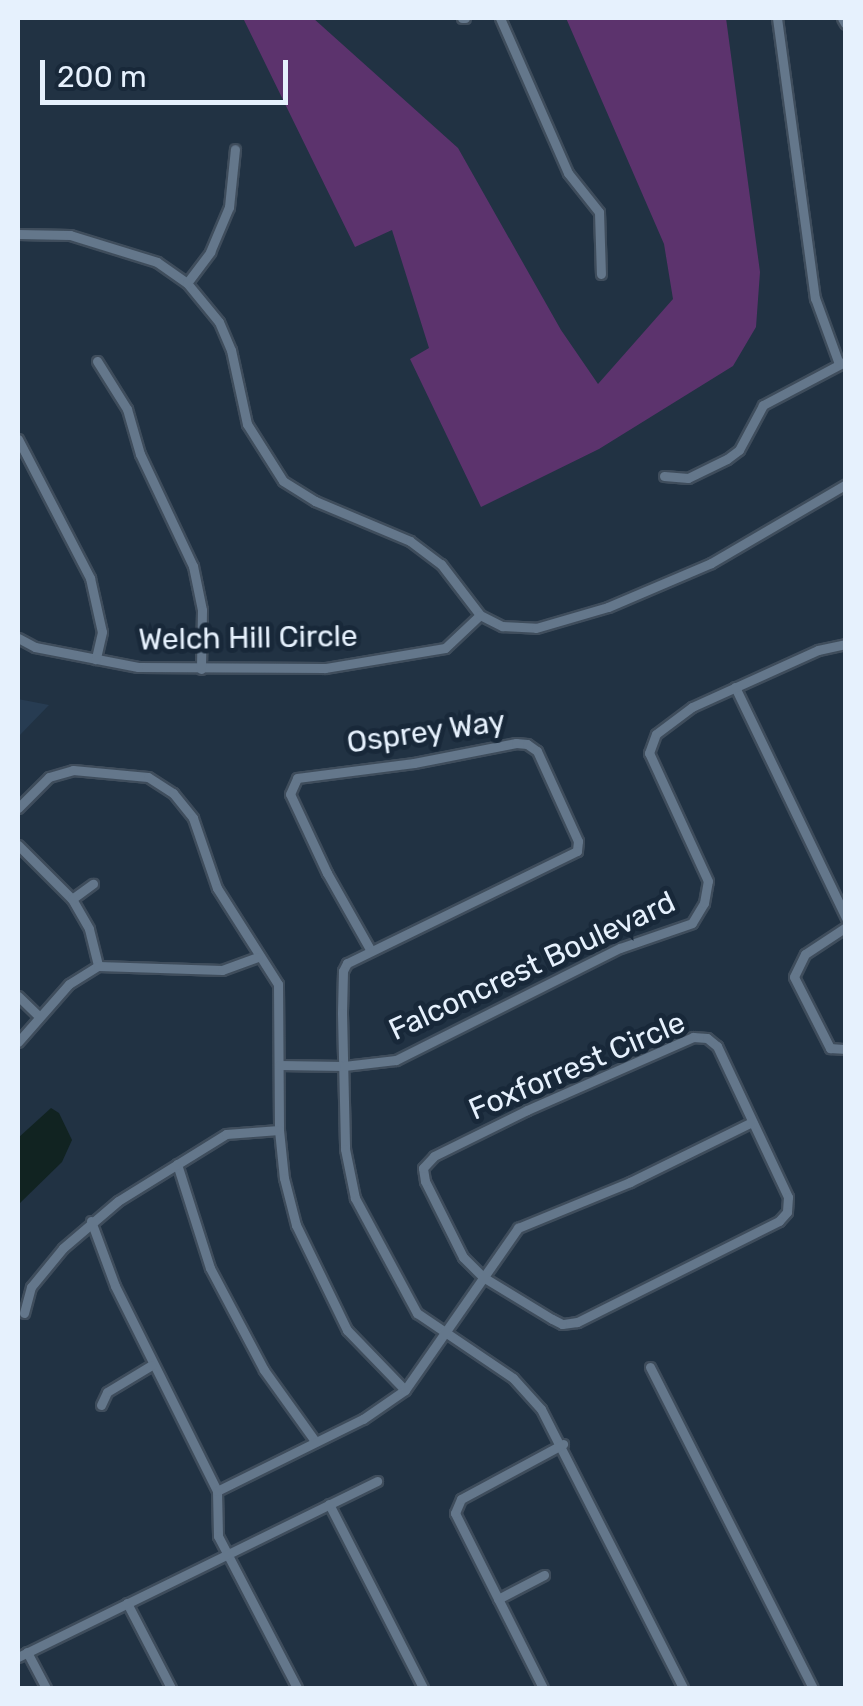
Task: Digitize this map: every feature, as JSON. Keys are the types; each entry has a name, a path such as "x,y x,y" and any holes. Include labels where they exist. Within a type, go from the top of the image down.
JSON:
{"street":[{"path":"500,18 568,174 598,212 601,274"},
{"path":"664,476 688,478 726,459 739,450 763,405 842,362 815,298 777,18"},
{"path":"187,283 210,252 229,207 235,149"},
{"path":"18,234 70,235 157,262 187,283 219,322 231,350 247,424 284,481 314,502 410,542 441,564 480,614 502,626 536,628 608,606 710,563 846,484"},
{"path":"97,361 127,409 140,454 193,566 202,610 201,668"},
{"path":"18,438 90,578 102,632 96,659"},
{"name":"Welch Hill Circle","path":"18,638 34,648 138,667 325,668 445,648 480,614"},
{"name":"Falconcrest Boulevard","path":"279,1065 344,1066 396,1060 620,948 692,923 704,903 708,881 649,753 656,734 692,708 735,687 818,650 846,644"},
{"path":"735,687 846,918"},
{"name":"Osprey Way","path":"344,1066 342,971 347,964 570,858 577,851 578,841 537,751 516,743 414,764 297,778 290,794 371,951"},
{"path":"18,808 48,777 73,770 148,777 173,793 193,818 218,888 278,984 284,1178 304,1241 347,1330 405,1390"},
{"path":"18,844 72,899 90,929 98,966"},
{"path":"72,899 93,884"},
{"path":"846,927 806,954 794,977 830,1048 846,1050"},
{"path":"18,1042 69,984 98,966 222,970 258,957"},
{"path":"18,996 39,1016"},
{"name":"Foxforrest Circle","path":"693,1037 707,1038 717,1046 788,1198 787,1212 780,1221 577,1322 552,1319 483,1277 463,1257 425,1180 423,1168 434,1156 693,1037"},
{"path":"344,1066 345,1148 355,1198 405,1296 417,1313 513,1378 541,1409 563,1444 683,1688"},
{"path":"217,1490 386,1406 405,1390 518,1228 630,1182 752,1122"},
{"path":"24,1313 31,1286 91,1220 226,1134 280,1130"},
{"path":"177,1164 210,1268 264,1370 315,1441"},
{"path":"91,1220 115,1286 217,1490 218,1536 298,1688"},
{"path":"101,1405 108,1392 152,1365"},
{"path":"650,1367 813,1688"},
{"path":"543,1688 456,1506 461,1499 563,1444"},
{"path":"46,1688 22,1654 376,1481"},
{"path":"329,1504 423,1688"},
{"path":"498,1600 544,1575"},
{"path":"127,1603 171,1688"}],"shaded area":[{"path":"243,18 313,18 458,148 561,330 598,384 673,299 664,244 566,18 726,18 760,272 756,327 733,366 599,449 481,507 410,359 429,348 392,230 355,247"},
{"path":"18,699 49,705 18,737"},
{"path":"51,1108 59,1113 72,1140 62,1162 18,1205 18,1138"}]}
